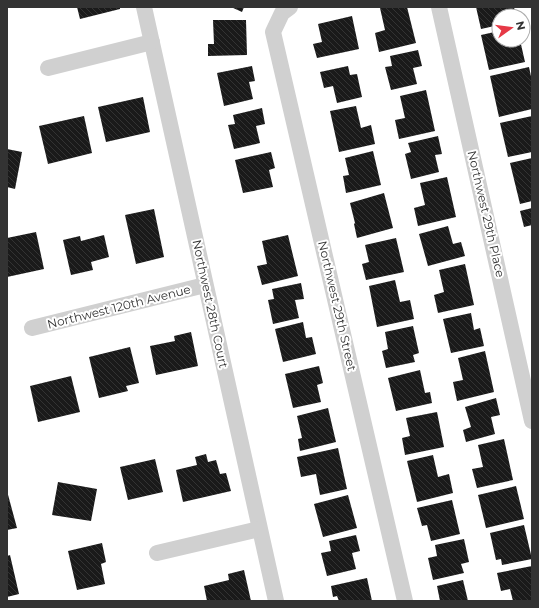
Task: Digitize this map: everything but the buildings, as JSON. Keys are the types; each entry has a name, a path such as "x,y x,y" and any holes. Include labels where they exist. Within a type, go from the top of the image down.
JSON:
{"street":[{"name":"Northwest 28th Court","path":"144,7 276,601"},
{"name":"Northwest 29th Place","path":"439,7 532,421"},
{"name":"Northwest 29th Street","path":"286,10 273,32 405,601"},
{"path":"48,68 152,42"},
{"name":"Northwest 120th Avenue","path":"32,328 205,285"},
{"path":"157,553 259,529"}]}
